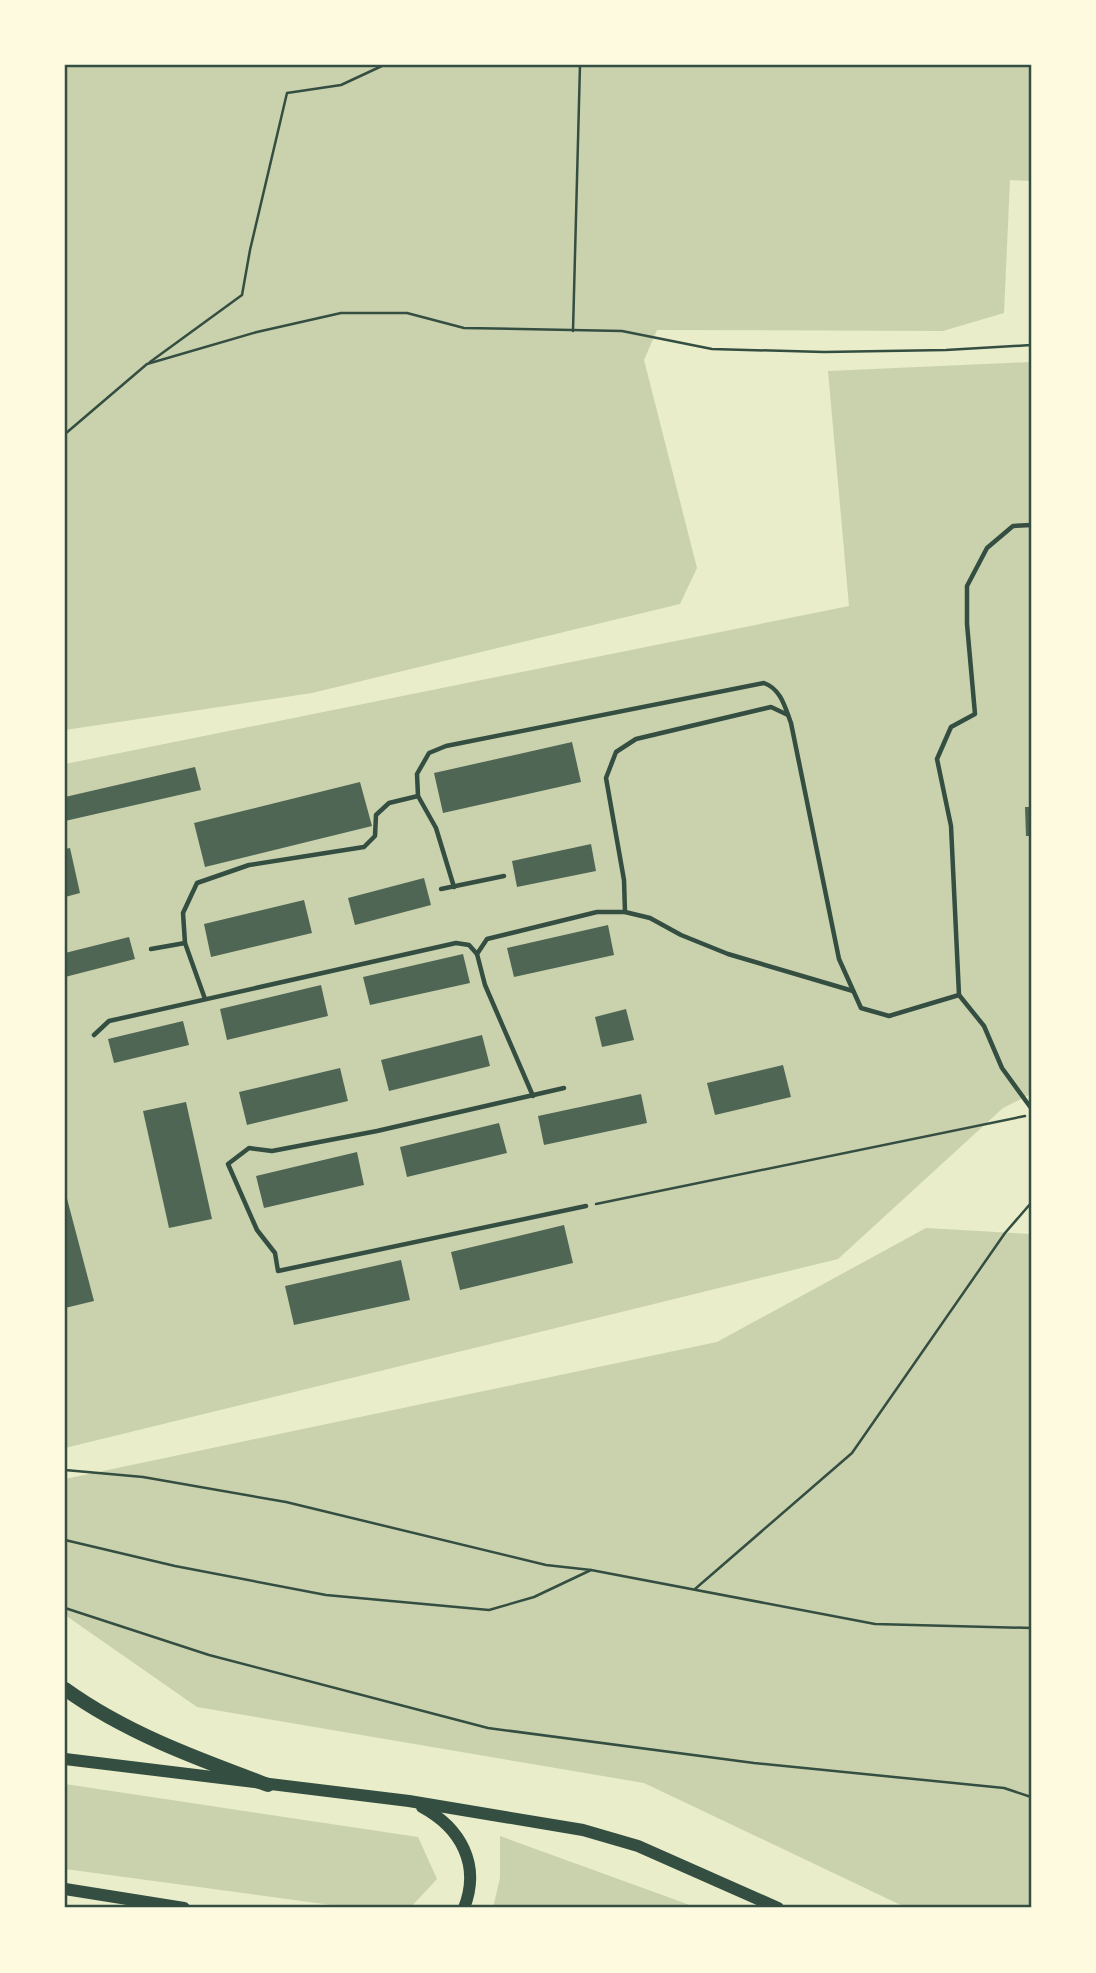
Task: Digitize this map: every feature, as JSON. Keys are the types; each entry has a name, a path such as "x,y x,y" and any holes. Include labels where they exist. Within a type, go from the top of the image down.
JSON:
{"highway":[{"path":"65,1689 125,1726 179,1751 268,1785"}],"main road":[{"path":"65,1759 409,1801 547,1823 612,1838 663,1856 778,1908"},
{"path":"409,1801 443,1821 460,1840 471,1878 471,1888 464,1908"},
{"path":"65,1889 184,1908"}],"lane":[{"path":"1031,524 1013,526 987,548 967,586 967,624 975,715 951,727 937,759 951,826 960,995 984,1026 1002,1068 1031,1108"},
{"path":"454,887 436,828 418,796 417,774 429,753 446,746 764,683 774,687 788,715 839,959 861,1008 889,1016 960,995"},
{"path":"625,912 624,880 606,778 616,752 636,739 771,707 788,715"},
{"path":"205,999 186,943 183,913 197,883 249,865 364,847 375,836 376,815 389,803 418,796"},
{"path":"441,889 504,876"},
{"path":"477,954 487,939 597,912 625,912 650,918 681,935 728,954 853,991"},
{"path":"151,949 186,943"},
{"path":"94,1035 109,1021 456,943 469,945 477,954 485,985 533,1096"},
{"path":"564,1088 377,1131 272,1151 249,1148 228,1164 257,1230 275,1253 278,1271 586,1206"}],"path":[{"path":"65,434 147,364 242,295 287,93 341,85 384,65"},
{"path":"573,331 580,65"},
{"path":"147,364 257,332 341,313 407,313 464,328 622,331 712,349 824,352 946,350 1031,345"},
{"path":"597,1204 1031,1115"},
{"path":"695,1589 852,1453 1005,1233 1031,1203"},
{"path":"65,1470 143,1477 286,1502 546,1565 591,1570 875,1624 1031,1628"},
{"path":"65,1540 175,1566 326,1595 489,1610 534,1597 591,1570"},
{"path":"65,1608 209,1655 488,1728 754,1763 1004,1788 1031,1797"}],"green space":[{"path":"65,65 1031,65 1031,181 1010,180 1004,313 943,331 657,330 644,360 697,568 680,604 312,693 65,730"},
{"path":"1031,362 1031,1094 1003,1108 838,1259 65,1448 65,764 849,606 828,371"},
{"path":"926,1228 1031,1234 1031,1908 907,1908 644,1783 197,1707 65,1615 65,1479 717,1342"},
{"path":"65,1784 418,1837 437,1879 410,1908 353,1908 65,1869"},
{"path":"500,1836 698,1908 493,1908 500,1878"}],"building":[{"path":"572,742 581,782 443,813 434,773"},
{"path":"195,767 201,790 65,821 65,797"},
{"path":"360,782 372,826 205,867 194,823"},
{"path":"1025,807 1031,807 1031,836 1026,836"},
{"path":"591,844 596,871 517,887 512,861"},
{"path":"70,848 80,893 65,897 65,849"},
{"path":"424,878 431,905 355,925 348,898"},
{"path":"304,900 312,933 211,957 204,924"},
{"path":"608,925 614,955 514,977 507,948"},
{"path":"129,937 135,959 65,977 65,953"},
{"path":"463,954 470,983 370,1005 363,977"},
{"path":"321,985 328,1016 227,1040 220,1009"},
{"path":"626,1009 634,1040 602,1047 595,1017"},
{"path":"183,1021 189,1045 114,1063 108,1039"},
{"path":"482,1035 490,1066 389,1091 381,1060"},
{"path":"783,1065 791,1097 715,1115 707,1083"},
{"path":"340,1068 348,1101 247,1125 239,1092"},
{"path":"641,1094 647,1123 544,1145 538,1116"},
{"path":"186,1102 212,1219 169,1228 143,1111"},
{"path":"499,1123 507,1153 407,1177 400,1147"},
{"path":"357,1152 364,1185 264,1208 256,1176"},
{"path":"65,1191 94,1301 65,1308"},
{"path":"564,1225 573,1263 460,1290 451,1252"},
{"path":"401,1260 410,1300 294,1325 285,1286"}]}
